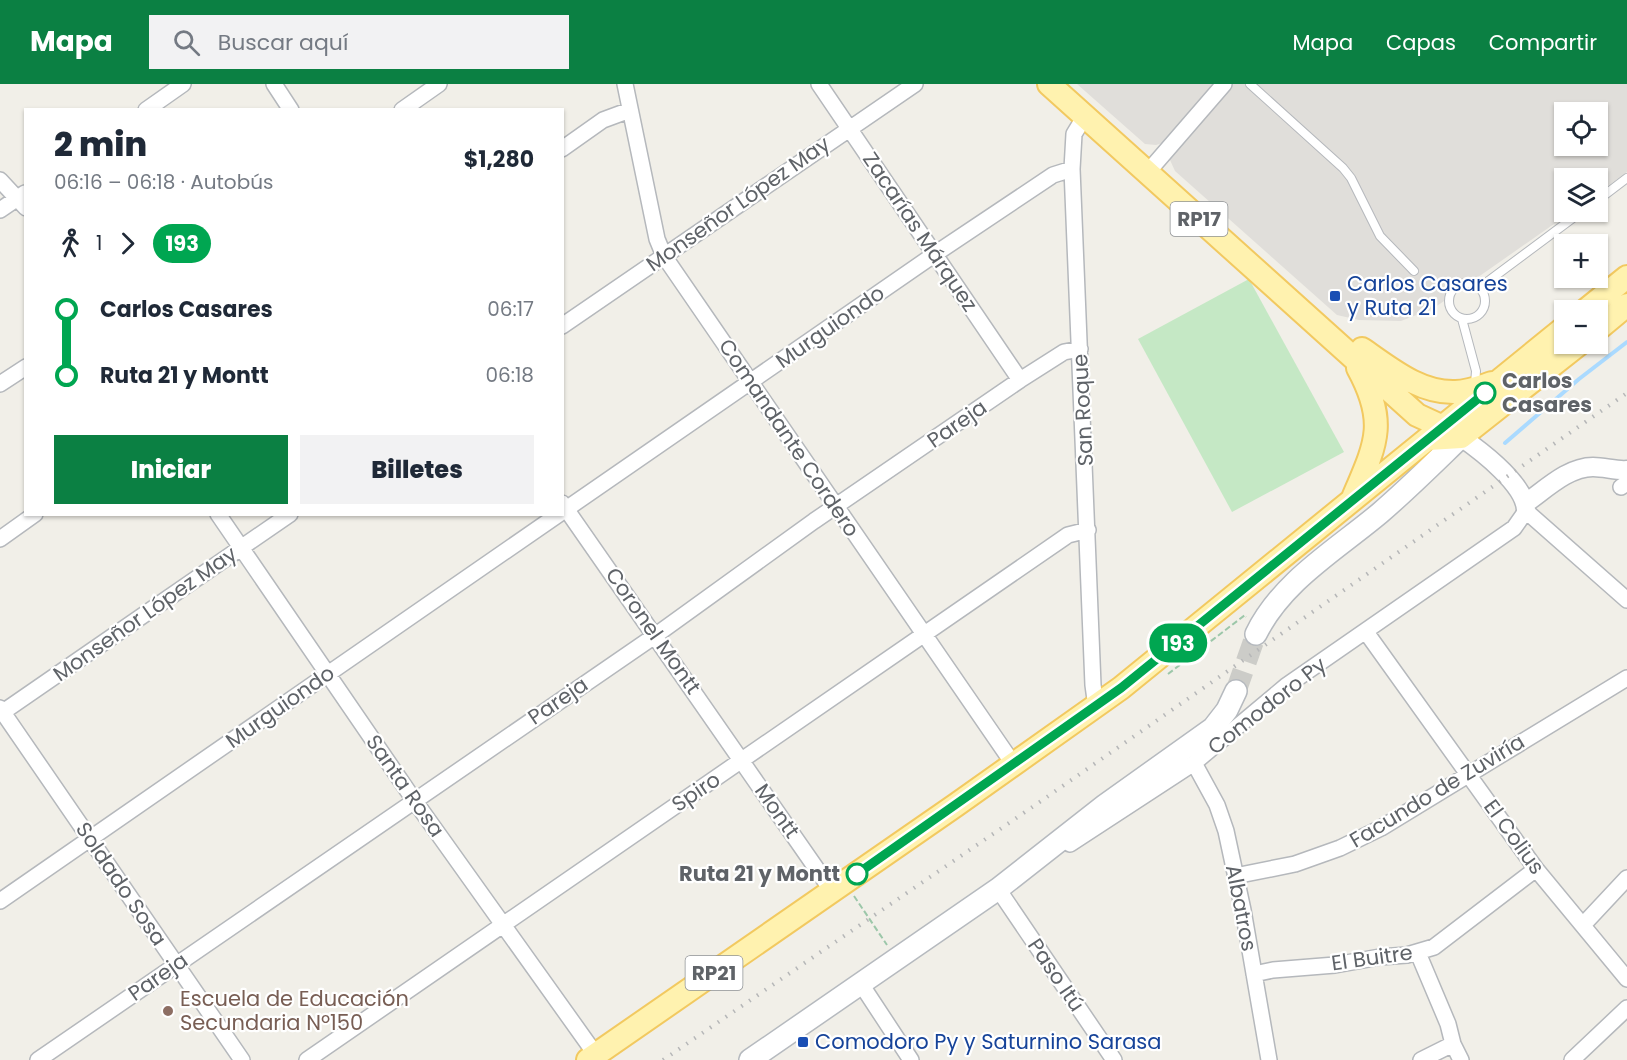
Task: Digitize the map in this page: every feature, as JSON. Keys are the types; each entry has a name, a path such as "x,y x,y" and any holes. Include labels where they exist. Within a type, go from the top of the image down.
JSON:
{"main road":[{"name":"RP17","path":"1049,84 1085,116 1151,168"},
{"name":"RP17","path":"1067,84 1151,168 1356,351 1423,403 1444,435"},
{"path":"1598,300 1627,277"},
{"path":"1608,321 1627,305"},
{"name":"RP21","path":"1444,435 1502,380 1554,336"},
{"name":"RP17","path":"1356,351 1426,388 1454,392 1502,380"},
{"name":"RP17","path":"1352,502 1374,448 1377,425 1370,390 1356,351"},
{"name":"RP21","path":"592,1057 1096,707 1352,502 1444,435 1565,354"},
{"path":"1252,627 1300,577 1381,512 1444,435"},
{"name":"Comodoro Py","path":"758,1058 998,889 1105,804 1213,728 1227,710 1236,691"}],"street":[{"path":"149,108 183,84"},
{"path":"274,84 290,108"},
{"path":"405,108 439,84"},
{"name":"Comandante Cordero","path":"625,84 657,240 664,256 1014,765"},
{"name":"Zacarías Márquez","path":"819,84 1020,380"},
{"name":"Monseñor López May","path":"564,325 915,84"},
{"path":"1151,168 1224,84"},
{"path":"564,148 603,120 630,110"},
{"name":"San Roque","path":"1085,116 1074,134 1072,169 1093,685 1096,707"},
{"name":"Murguiondo","path":"564,509 751,383 935,254 1053,175 1072,169"},
{"path":"0,180 23,199 0,210"},
{"name":"Pareja","path":"38,1060 1020,380 1064,352 1080,348"},
{"path":"0,384 24,368"},
{"path":"1444,435 1480,451 1507,476 1526,507 1627,600"},
{"name":"Comodoro Py","path":"998,889 1194,763 1286,686 1514,528 1526,507 1569,473 1592,467 1625,480"},
{"name":"Coronel Montt","path":"564,511 656,634 742,760"},
{"path":"0,539 32,516"},
{"name":"Santa Rosa","path":"219,516 414,800 504,924 592,1057"},
{"name":"Monseñor López May","path":"1,712 287,516"},
{"name":"Murguiondo","path":"0,901 554,516"},
{"name":"Spiro","path":"307,1060 1068,536 1088,530"},
{"name":"El Colius","path":"1366,632 1536,869 1627,979"},
{"name":"Facundo de Zuviría","path":"1235,876 1295,864 1340,848 1381,828 1627,678"},
{"name":"Soldado Sosa","path":"1,712 242,1060"},
{"name":"Montt","path":"742,760 838,887"},
{"name":"Albatros","path":"1194,763 1216,805 1226,831 1269,1060"},
{"name":"El Buitre","path":"1254,974 1418,953 1434,947 1536,869"},
{"path":"1583,925 1627,878"},
{"name":"Paso Itú","path":"998,889 1114,1060"},
{"path":"1418,953 1461,1060"},
{"path":"861,984 911,1060"},
{"path":"1572,1060 1627,1008"},
{"path":"1421,1060 1453,1044"}],"lane":[{"path":"1250,84 1343,168 1351,178 1380,236 1414,271"},
{"path":"1608,192 1627,177"},
{"path":"1479,288 1568,222"},
{"path":"1470,283 1479,288 1485,298 1483,310 1474,318 1462,319 1452,313 1448,303 1450,292 1458,285 1470,283"},
{"path":"1462,319 1476,370 1474,388"}],"path":[{"path":"1176,669 1245,615 1252,627"},
{"path":"838,887 858,899 897,960"}],"shaded area":[{"path":"1077,84 1217,84 1166,142 1156,145 1145,144"},
{"path":"1233,84 1627,84 1627,172 1608,186 1608,168 1554,168 1554,222 1557,222 1434,308 1401,321 1359,320 1337,315 1175,171 1170,160 1171,153"}],"green space":[{"path":"1249,279 1344,452 1232,512 1138,339"}],"waterway":[{"path":"1505,443 1579,379 1627,342"}],"tunnel":[{"path":"1236,691 1256,634"}],"railway":[{"path":"663,1060 1044,799 1627,393"}],"bus line":[{"name":"193","path":"857,874 1121,688 1485,393"}],"place":[{"name":"Carlos Casares y Ruta 21","path":"1335,296"},
{"name":"Carlos Casares","path":"1485,393"},
{"name":"Ruta 21 y Montt","path":"857,874"},
{"name":"Escuela de Educación Secundaria Nº150","path":"168,1011"},
{"name":"Comodoro Py y Saturnino Sarasa","path":"803,1042"}]}
